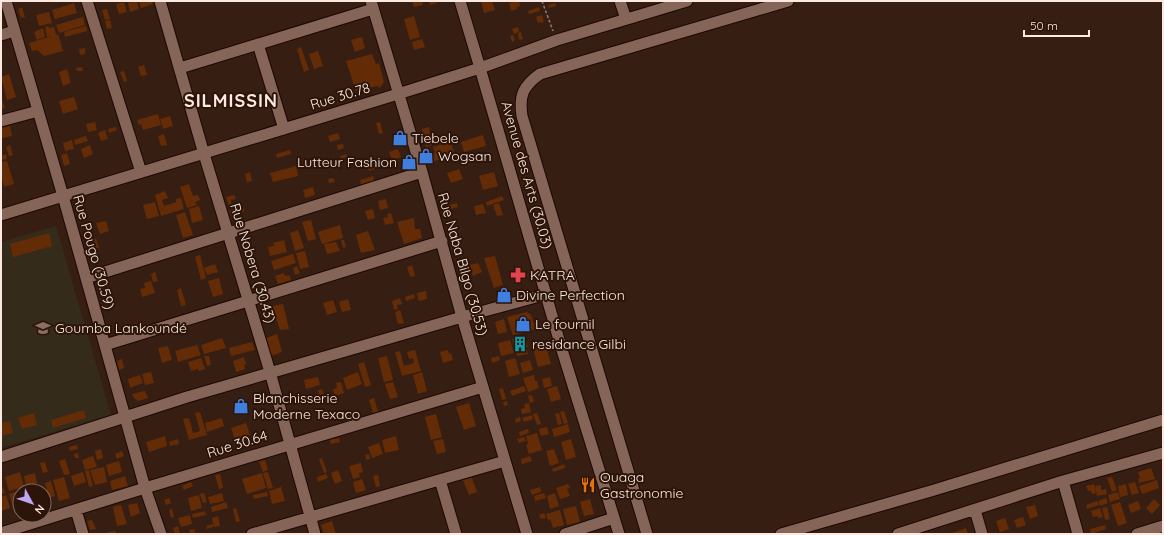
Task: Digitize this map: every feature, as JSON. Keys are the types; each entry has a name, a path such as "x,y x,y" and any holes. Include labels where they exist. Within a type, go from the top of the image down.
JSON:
{"street":[{"name":"Rue Pougo (30.59)","path":"6,1 63,196 145,488 161,534"},
{"path":"87,1 141,172"},
{"name":"Rue Nobera (30.43)","path":"160,1 204,154 270,372 315,534"},
{"name":"Avenue des Arts (30.03)","path":"460,1 564,357 619,534"},
{"path":"620,1 626,19"},
{"name":"Rue 30.78","path":"1,215 398,94 480,68 557,40 687,1"},
{"path":"647,534 522,116 520,104 522,92 530,82 540,74 788,1"},
{"path":"180,68 258,44 372,5"},
{"name":"Rue Naba Bilgo (30.53)","path":"372,5 442,241 462,317 527,534"},
{"path":"1,35 14,31"},
{"path":"258,44 284,129"},
{"path":"1,121 38,111"},
{"path":"86,278 422,172"},
{"path":"105,345 442,241"},
{"path":"1,457 270,372 546,294"},
{"name":"Rue 30.64","path":"3,533 145,488 483,387"},
{"path":"781,534 931,491 1163,420"},
{"path":"898,534 1063,481 1163,453"},
{"path":"252,534 505,460"},
{"path":"440,480 456,534"},
{"path":"1063,481 1078,534"},
{"path":"76,510 83,534"},
{"path":"975,510 982,534"},
{"path":"565,534 614,518"},
{"path":"1137,534 1163,526"}],"path":[{"path":"542,1 557,40"}],"shaded area":[{"name":"Goumba Lankoundé","path":"56,226 111,415 1,448 1,242"}],"building":[{"path":"137,1 139,9 130,12 128,3"},
{"path":"139,1 152,1 153,4 141,8"},
{"path":"412,1 422,1 423,5 414,7"},
{"path":"429,1 436,1 437,3 430,5"},
{"path":"481,1 492,1 495,10 484,13"},
{"path":"519,1 520,6 511,11 509,3"},
{"path":"124,2 127,12 119,14 116,4"},
{"path":"74,3 77,13 55,19 52,10"},
{"path":"555,3 556,6 549,8 548,5"},
{"path":"22,7 25,17 21,18 18,9"},
{"path":"539,7 540,11 529,14 528,11"},
{"path":"107,9 110,19 105,20 102,10"},
{"path":"49,12 52,23 39,26 36,15"},
{"path":"542,15 544,22 538,23 536,17"},
{"path":"414,16 420,37 410,40 404,19"},
{"path":"83,17 85,25 59,33 56,25"},
{"path":"110,20 112,28 107,29 105,21"},
{"path":"48,26 49,28 54,27 56,35 58,34 63,51 44,56 37,50 32,51 29,43 52,36 47,37 45,27"},
{"path":"86,26 87,31 65,37 64,32"},
{"path":"518,27 519,32 514,34 512,29"},
{"path":"43,28 45,37 37,40 34,32"},
{"path":"521,32 523,39 519,40 518,33"},
{"path":"513,35 515,40 512,42 510,36"},
{"path":"362,37 365,48 355,52 351,40"},
{"path":"422,39 425,47 414,50 412,42"},
{"path":"301,47 309,70 304,72 297,49"},
{"path":"85,48 85,54 80,55 79,49"},
{"path":"318,51 323,66 314,69 309,54"},
{"path":"372,54 376,64 379,63 384,82 380,88 377,86 356,91 346,61"},
{"path":"144,65 147,75 141,76 138,67"},
{"path":"82,67 83,71 77,71 76,68"},
{"path":"67,69 71,83 63,86 59,72"},
{"path":"124,71 127,81 124,82 120,72"},
{"path":"9,74 16,97 7,100 1,77"},
{"path":"1,97 5,108 1,109"},
{"path":"74,97 78,109 63,114 59,101"},
{"path":"158,114 161,125 143,130 141,124 139,125 137,120"},
{"path":"170,116 173,126 163,129 160,119"},
{"path":"95,122 97,130 88,132 86,124"},
{"path":"380,122 383,133 379,134 376,123"},
{"path":"10,126 12,136 2,138 1,128"},
{"path":"116,127 117,130 109,133 108,129"},
{"path":"429,127 430,136 423,138 422,129"},
{"path":"105,130 108,139 101,141 98,133"},
{"path":"338,133 340,139 330,142 328,136"},
{"path":"164,134 167,145 161,146 158,136"},
{"path":"483,135 486,146 464,152 461,142"},
{"path":"86,136 88,141 75,145 74,140"},
{"path":"432,137 435,144 426,147 424,140"},
{"path":"449,139 456,156 434,161 432,154 435,152 433,147 444,144 444,141"},
{"path":"72,140 74,149 65,151 63,143"},
{"path":"343,144 344,148 338,150 337,145"},
{"path":"10,145 13,155 9,156 6,147"},
{"path":"90,145 93,154 84,158 81,149"},
{"path":"398,149 401,157 392,160 389,152"},
{"path":"290,150 291,154 277,158 276,154"},
{"path":"67,153 70,164 64,166 61,155"},
{"path":"6,154 7,159 1,160 1,156"},
{"path":"346,154 347,157 340,159 340,156"},
{"path":"372,156 377,168 369,171 366,163 356,166 355,163"},
{"path":"7,161 14,184 4,187 1,176 1,162"},
{"path":"296,166 298,176 273,182 270,173"},
{"path":"459,169 463,179 451,183 447,173"},
{"path":"250,172 252,181 247,182 245,174"},
{"path":"494,172 498,186 483,190 479,176"},
{"path":"373,176 374,181 361,185 360,180"},
{"path":"333,178 335,182 329,183 328,179"},
{"path":"189,184 193,196 198,195 200,200 195,202 197,205 187,208 180,187"},
{"path":"313,187 315,195 305,198 303,190"},
{"path":"165,191 168,198 162,200 164,206 176,202 176,199 181,198 184,209 161,216 155,195"},
{"path":"234,195 236,199 231,200 232,206 229,206 226,197"},
{"path":"502,196 504,200 487,206 486,202"},
{"path":"386,199 388,208 380,210 378,201"},
{"path":"155,202 159,216 147,219 143,205"},
{"path":"457,203 458,207 447,210 446,206"},
{"path":"499,203 503,215 497,216 493,205"},
{"path":"239,204 245,210 235,219 229,212"},
{"path":"483,204 486,213 476,215 474,206"},
{"path":"199,206 203,220 192,223 189,209"},
{"path":"373,209 375,218 368,220 365,211"},
{"path":"185,212 193,235 183,238 176,215"},
{"path":"391,213 394,223 385,225 383,218 388,217 387,214"},
{"path":"414,218 415,229 420,229 422,238 404,244 397,222"},
{"path":"311,220 316,239 308,241 302,222"},
{"path":"106,221 109,231 100,234 96,223"},
{"path":"340,225 343,238 322,244 318,232"},
{"path":"298,230 304,248 295,251 290,233"},
{"path":"368,231 375,250 361,253 356,235"},
{"path":"49,233 52,246 13,257 10,244"},
{"path":"96,238 99,248 90,249 88,241"},
{"path":"284,240 287,252 270,256 268,247 274,246 273,243"},
{"path":"341,240 344,240 346,247 343,248"},
{"path":"336,242 340,251 327,254 324,244"},
{"path":"305,251 309,267 300,269 296,253"},
{"path":"293,254 296,263 274,270 271,261"},
{"path":"200,255 206,278 201,280 195,257"},
{"path":"495,256 503,285 494,288 484,258"},
{"path":"478,263 482,272 473,276 470,265"},
{"path":"215,264 218,272 207,275 204,268"},
{"path":"412,265 415,276 410,277 407,267"},
{"path":"297,266 300,273 295,275 293,268"},
{"path":"155,272 158,281 153,282 151,274"},
{"path":"284,273 285,276 289,275 291,280 278,284 275,276"},
{"path":"219,278 223,294 213,297 208,281"},
{"path":"151,281 155,293 142,297 140,289 145,288 144,283"},
{"path":"181,288 186,305 181,306 177,290"},
{"path":"426,291 427,299 419,301 417,293"},
{"path":"414,294 415,298 406,301 405,297"},
{"path":"400,298 402,304 397,305 398,309 394,310 392,301"},
{"path":"348,299 351,310 342,312 339,302"},
{"path":"333,300 337,312 327,315 323,303"},
{"path":"283,304 289,329 280,330 272,306"},
{"path":"400,310 404,323 398,324 395,312"},
{"path":"527,312 531,315 536,329 513,335 507,317"},
{"path":"504,319 507,332 498,334 495,322"},
{"path":"277,334 282,352 271,356 266,338"},
{"name":"residance Gilbi","path":"524,336 528,347 515,350 512,339"},
{"path":"222,338 226,348 204,354 201,345"},
{"path":"510,340 514,353 501,356 498,343"},
{"path":"252,342 255,350 231,356 229,348"},
{"path":"197,345 201,355 178,362 175,351"},
{"path":"168,346 172,360 162,363 158,348"},
{"path":"546,346 551,364 538,367 533,349"},
{"path":"415,350 421,371 402,376 395,352 400,351 404,366 414,363 413,358 409,359 407,352"},
{"path":"448,350 449,354 451,353 453,360 443,363 440,352"},
{"path":"527,350 528,354 517,356 516,353"},
{"path":"204,356 209,356 211,365 207,366"},
{"path":"387,356 393,380 384,382 378,358"},
{"path":"499,356 500,360 492,363 491,358"},
{"path":"244,357 246,364 244,365 245,369 236,372 233,361"},
{"path":"201,358 205,369 191,371 188,362"},
{"path":"515,358 520,374 509,377 505,361"},
{"path":"122,359 124,368 119,370 117,361"},
{"path":"530,360 533,370 523,373 520,363"},
{"path":"364,362 371,385 365,387 358,364"},
{"path":"151,372 154,383 145,385 142,374"},
{"path":"358,372 362,384 347,390 343,378"},
{"path":"422,372 427,391 418,394 413,375"},
{"path":"140,375 143,383 130,388 128,379"},
{"path":"534,375 535,381 537,381 539,388 528,392 523,378"},
{"path":"318,377 320,385 306,389 304,380"},
{"path":"550,377 552,386 544,388 542,379"},
{"path":"341,382 344,393 335,396 333,389 337,388 336,383"},
{"path":"393,382 398,397 390,399 385,384"},
{"path":"524,386 526,391 512,396 510,391"},
{"path":"557,386 561,399 551,402 547,389"},
{"path":"503,388 506,399 502,400 499,389"},
{"path":"322,389 325,398 316,401 315,395 319,394 318,390"},
{"path":"145,391 148,398 138,401 132,394"},
{"path":"532,395 534,402 530,403 528,396"},
{"path":"374,398 378,412 373,413 369,400"},
{"path":"507,401 508,405 504,406 503,402"},
{"path":"469,403 476,426 464,430 456,407"},
{"path":"529,403 531,412 522,414 521,409 525,408 524,404"},
{"path":"84,410 86,418 53,428 51,420"},
{"path":"564,411 568,423 564,424 560,412"},
{"path":"200,412 207,435 189,440 183,419 189,418 193,433 200,431 195,413"},
{"path":"34,413 37,425 22,429 18,418"},
{"path":"537,413 541,424 537,425 533,414"},
{"path":"559,413 562,424 558,425 555,414"},
{"path":"436,414 442,437 431,440 425,417"},
{"path":"532,415 533,419 524,422 522,418"},
{"path":"520,417 521,421 516,423 515,419"},
{"path":"222,418 224,426 207,432 205,423"},
{"path":"10,421 13,433 1,436 1,423"},
{"path":"246,423 250,435 235,440 231,428"},
{"path":"568,424 570,432 554,437 552,429"},
{"path":"547,427 549,434 541,436 539,429"},
{"path":"528,429 529,433 520,436 519,432"},
{"path":"537,433 542,450 529,454 526,445 528,444 526,436"},
{"path":"165,436 167,446 149,452 146,442"},
{"path":"396,436 399,450 385,453 382,440"},
{"path":"524,437 526,441 519,443 517,439"},
{"path":"339,438 340,442 331,444 330,440"},
{"path":"178,439 179,444 170,446 169,442"},
{"path":"443,439 446,452 437,454 433,441"},
{"path":"571,439 576,457 566,460 561,442"},
{"path":"379,443 383,454 372,458 368,447"},
{"path":"77,445 78,449 70,451 69,447"},
{"path":"101,449 103,458 97,460 95,451"},
{"path":"554,449 559,463 550,466 546,451"},
{"path":"122,451 124,456 117,459 115,454"},
{"path":"78,453 79,458 75,458 74,454"},
{"path":"369,454 370,459 366,460 365,455"},
{"path":"93,456 97,467 85,470 82,460"},
{"path":"530,456 532,461 522,464 521,459"},
{"path":"322,458 327,472 324,473 319,459"},
{"path":"65,459 70,474 64,475 59,461"},
{"path":"265,460 268,470 263,472 259,462"},
{"path":"119,461 122,472 109,476 106,465"},
{"path":"45,462 48,472 43,473 40,463"},
{"path":"361,463 363,472 359,473 360,477 353,479 349,466"},
{"path":"564,464 565,468 553,472 552,469"},
{"path":"104,467 107,482 95,485 90,470"},
{"path":"1151,468 1155,479 1139,483 1138,479 1140,478 1138,472"},
{"path":"89,470 93,486 89,487 85,471"},
{"path":"338,470 342,481 335,484 331,473"},
{"path":"20,472 23,483 12,483 12,490 9,491 5,477"},
{"path":"83,472 86,482 74,486 71,476"},
{"path":"268,472 273,488 268,489 263,473"},
{"path":"35,473 37,483 25,483 24,476"},
{"path":"262,473 266,488 247,494 242,479"},
{"path":"220,474 223,488 219,489 215,475"},
{"path":"326,474 328,478 318,482 317,477"},
{"path":"378,475 380,486 376,487 373,476"},
{"path":"125,476 128,486 112,490 110,481"},
{"path":"64,477 70,498 59,501 53,480"},
{"path":"1112,477 1117,490 1112,492 1107,478"},
{"path":"472,478 477,492 469,495 463,480"},
{"path":"362,479 366,490 356,493 353,482"},
{"path":"1157,480 1159,488 1142,494 1139,486"},
{"path":"191,482 193,486 184,490 182,486"},
{"path":"1135,482 1139,493 1132,495 1128,484"},
{"path":"568,484 570,488 567,489 570,496 560,499 556,488"},
{"path":"1094,484 1096,493 1092,494 1091,491 1088,491 1086,486"},
{"path":"1126,484 1128,495 1120,497 1118,486"},
{"path":"52,485 55,496 52,497"},
{"path":"1101,485 1101,490 1106,489 1107,494 1097,496 1095,486"},
{"path":"3,487 5,493 1,494 1,488"},
{"path":"281,487 285,501 272,504 269,491"},
{"path":"540,487 541,492 532,495 530,490"},
{"path":"267,492 268,496 254,499 253,495"},
{"path":"1118,492 1120,499 1110,502 1108,495"},
{"path":"12,493 12,502 9,494"},
{"path":"204,493 207,502 203,503 200,494"},
{"path":"222,493 224,501 210,504 208,497"},
{"path":"544,493 546,498 535,501 534,496"},
{"path":"555,493 559,506 550,509 547,496"},
{"path":"6,495 10,508 1,511 1,497"},
{"path":"199,495 202,508 191,511 188,498"},
{"path":"169,498 171,503 166,505 164,500"},
{"path":"1106,498 1108,503 1100,506 1098,501"},
{"path":"590,499 594,514 584,516 580,502"},
{"path":"1154,499 1160,505 1152,514 1146,508"},
{"path":"1097,501 1099,505 1087,509 1086,505"},
{"path":"1138,501 1141,509 1131,513 1128,505"},
{"path":"226,502 228,508 212,512 211,507"},
{"path":"1120,502 1127,523 1118,526 1111,505"},
{"path":"137,503 140,513 131,517 128,505"},
{"path":"121,505 127,524 117,526 113,507"},
{"path":"1035,505 1038,516 1030,519 1026,507"},
{"path":"576,506 580,522 567,525 563,509"},
{"path":"1107,507 1110,519 1105,520 1102,508"},
{"path":"236,508 240,521 236,522 233,509"},
{"path":"1100,508 1103,517 1093,517 1091,511"},
{"path":"172,509 174,517 171,518 169,510"},
{"path":"560,510 564,525 553,528 550,519 548,520 546,514"},
{"path":"205,511 206,515 193,518 192,514"},
{"path":"544,513 546,518 541,519 539,515"},
{"path":"190,515 192,524 181,527 178,518"},
{"path":"218,516 220,526 214,527 212,518"},
{"path":"1023,517 1026,525 1017,528 1014,520"},
{"path":"1005,518 1009,529 1000,532 996,521"},
{"path":"92,520 96,529 90,530 87,521"},
{"path":"332,521 336,534 324,534 321,525"},
{"path":"213,524 213,527 207,529 206,526"},
{"path":"1105,525 1106,529 1091,534 1090,529"},
{"path":"178,526 180,534 175,534 173,528"},
{"path":"966,528 968,534 949,534"},
{"path":"194,529 196,534 190,534 189,530"},
{"path":"115,531 116,534 105,534 105,533"}],"place":[{"name":"Tiebele","path":"400,138"},
{"name":"Wogsan","path":"426,156"},
{"name":"Lutteur Fashion","path":"409,162"},
{"name":"KATRA","path":"518,275"},
{"name":"Divine Perfection","path":"504,295"},
{"name":"Le fournil","path":"523,324"},
{"name":"Goumba Lankoundé","path":"43,328"},
{"name":"residance Gilbi","path":"520,344"},
{"name":"Blanchisserie Moderne Texaco","path":"241,406"},
{"name":"Ouaga Gastronomie","path":"588,485"}],"district":[{"name":"SILMISSIN","path":"231,100"}]}
